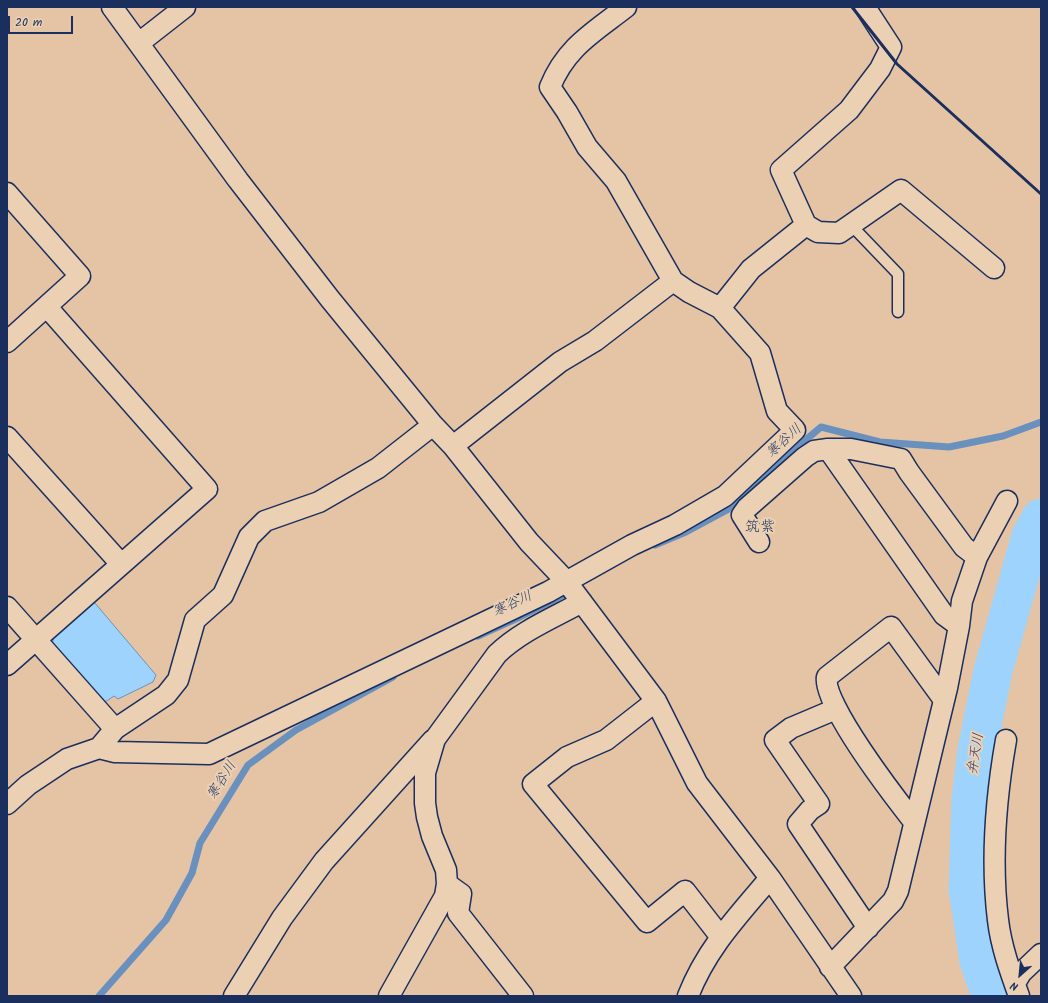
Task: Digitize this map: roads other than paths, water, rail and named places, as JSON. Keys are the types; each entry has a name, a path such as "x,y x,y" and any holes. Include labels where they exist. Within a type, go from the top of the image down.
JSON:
{"street":[{"path":"112,7 139,42 243,187 330,299 433,425 453,446 529,542 566,581 656,701 697,783 770,878 851,996"},
{"path":"139,42 185,7"},
{"path":"99,748 115,752 210,754 548,592 632,545 675,525 726,496 796,430 777,411 760,353 720,308 689,292 673,281 616,181 587,147 567,112 550,87 557,69 576,45 626,7"},
{"path":"865,7 891,47 880,69 849,110 781,170 806,225 818,232 839,233 901,190 994,268"},
{"path":"7,193 80,276 7,342"},
{"path":"720,308 751,269 806,225"},
{"path":"453,446 560,362 594,341 673,281"},
{"path":"7,665 207,489 47,307"},
{"path":"7,804 28,785 67,759 99,748 115,729 166,696 178,680 195,620 223,595 249,537 265,521 319,502 378,468 433,425"},
{"path":"7,437 121,564"},
{"path":"758,542 742,515 747,508 804,457 814,451 828,449 851,449 901,458 909,472 964,547 977,556"},
{"path":"828,449 944,615 959,626"},
{"path":"830,967 893,901 898,890 944,700 959,626 962,601 977,556 1007,501"},
{"path":"234,996 282,918 324,861 435,739 497,654 518,636 580,600"},
{"path":"7,607 115,729"},
{"path":"914,822 864,753 836,709 827,688 827,677 891,628 944,700"},
{"path":"656,701 606,740 567,757 533,784 647,922 685,891 720,936"},
{"path":"836,709 791,728 775,740 819,804 810,810 798,824 868,928"},
{"path":"389,996 445,896 447,884 446,870 432,836 425,803 425,773 435,739"},
{"path":"1006,740 997,823 995,882 1001,938 1005,956 1017,990"},
{"path":"688,996 696,978 720,936 770,878"},
{"path":"447,884 461,894 458,913 523,996"},
{"path":"1017,990 1021,973 1041,954"}],"lane":[{"path":"851,225 898,274 898,312"}],"water":[{"path":"94,602 156,675 153,682 118,699 114,696 105,702 52,645 54,636"}],"waterway":[{"name":"寒谷川","path":"655,545 686,532 727,510 755,483 821,427 880,442 949,447 1003,436 1041,422"},
{"name":"弁天川","path":"991,996 979,961 968,889 971,799 977,750 993,671 1031,536 1041,518"},
{"name":"寒谷川","path":"478,636 571,591"},
{"name":"寒谷川","path":"99,996 166,920 192,873 200,843 248,765 296,730 393,677"}],"railway":[{"path":"852,7 897,64 1041,194"}],"district":[{"name":"筑紫","path":"760,528"}]}
